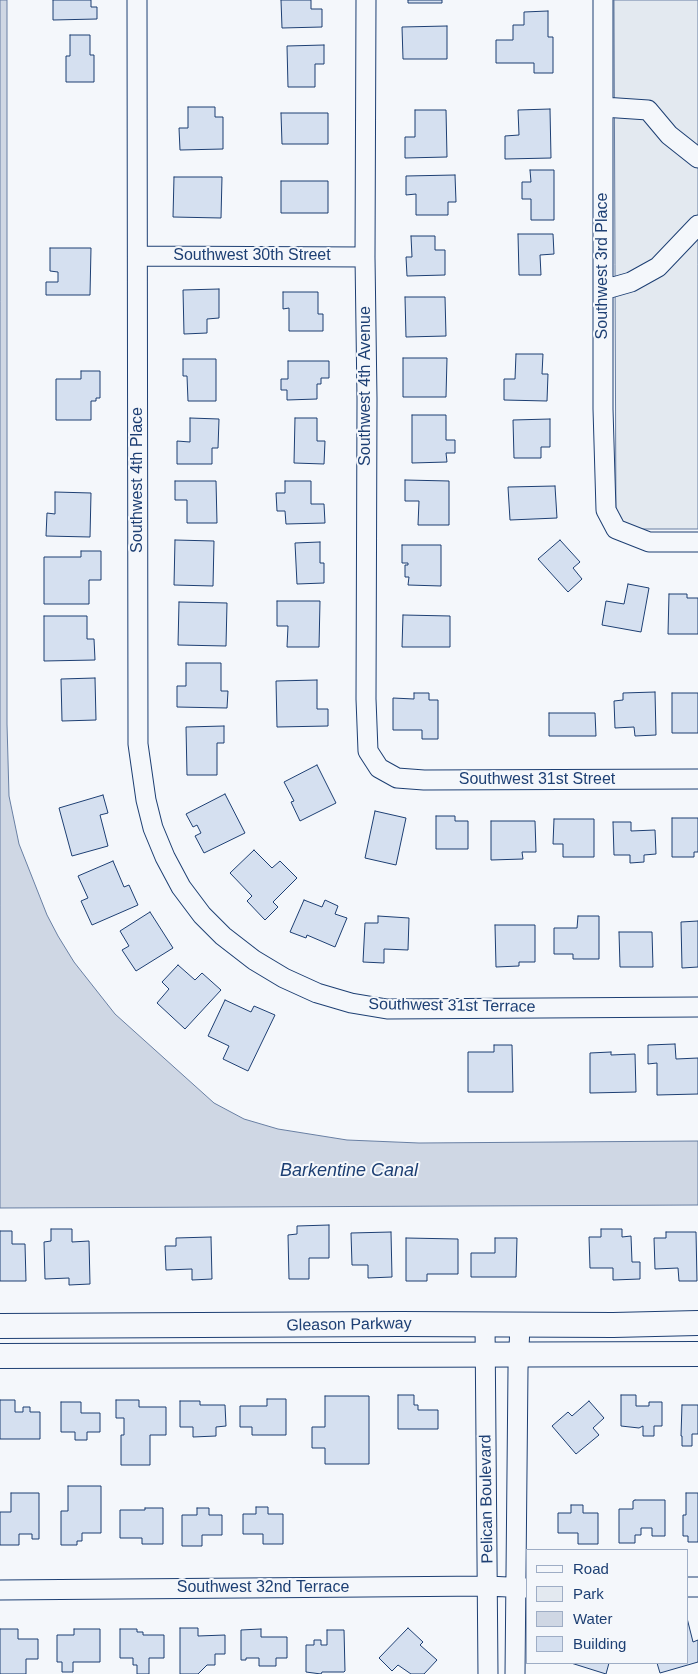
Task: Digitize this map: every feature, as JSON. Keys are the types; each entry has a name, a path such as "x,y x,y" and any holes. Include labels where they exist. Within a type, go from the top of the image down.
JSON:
{"main road":[{"name":"Gleason Parkway","path":"0,1326 485,1324 520,1326 698,1323"},
{"name":"Gleason Parkway","path":"0,1356 698,1354"}],"street":[{"name":"Southwest 4th Place","path":"137,0 138,744 141,772 153,828 164,857 182,887 202,914 223,936"},
{"name":"Southwest 4th Avenue","path":"366,0 366,699 368,751 378,768"},
{"name":"Southwest 3rd Place","path":"603,0 603,409 606,510 616,529 649,542 698,542"},
{"path":"603,107 648,110 669,135 698,158"},
{"path":"603,290 631,282 658,267 698,225"},
{"name":"Southwest 30th Street","path":"138,256 365,257"},
{"name":"Southwest 31st Street","path":"378,768 397,778 424,780 698,778"},
{"name":"Southwest 31st Terrace","path":"223,936 254,960 284,978 316,993 351,1003 387,1008 698,1007"},
{"name":"Pelican Boulevard","path":"485,1324 488,1674"},
{"name":"Pelican Boulevard","path":"515,1674 522,1588 518,1354 520,1326"},
{"name":"Southwest 32nd Terrace","path":"0,1590 488,1586 522,1588"}],"green space":[{"path":"614,0 698,0 698,529 616,529"}],"water":[{"name":"Barkentine Canal","path":"0,0 7,0 7,724 9,796 19,844 47,915 58,936 74,962 115,1014 214,1103 244,1119 278,1129 347,1140 419,1143 698,1141 698,1205 0,1208"}],"building":[{"path":"53,0 91,0 91,7 97,7 97,19 53,20"},
{"path":"281,0 311,0 311,9 322,9 322,27 282,28"},
{"path":"408,0 442,0 442,3 408,3"},
{"path":"548,11 548,37 553,37 553,73 534,73 534,63 496,63 496,40 513,40 513,25 524,25 524,12"},
{"path":"447,26 447,59 403,59 402,27"},
{"path":"70,35 90,35 90,55 94,55 94,82 66,82 66,56 70,56"},
{"path":"324,45 324,64 315,64 315,87 288,87 287,46"},
{"path":"188,107 215,107 215,117 223,117 223,149 180,150 179,128 188,128"},
{"path":"550,109 551,158 505,159 505,136 519,135 518,110"},
{"path":"415,110 446,110 447,157 405,158 405,137 415,137"},
{"path":"281,113 328,113 328,144 282,144"},
{"path":"530,170 554,170 554,220 531,220 531,199 522,199 522,182 531,182"},
{"path":"455,175 456,202 448,202 448,215 416,215 416,194 406,195 406,176"},
{"path":"174,177 222,177 221,218 173,217"},
{"path":"281,181 328,181 328,213 281,213"},
{"path":"518,234 553,234 554,254 540,255 541,275 519,275"},
{"path":"411,236 435,236 435,250 445,250 445,275 407,276 406,257 412,257"},
{"path":"50,248 91,248 90,295 46,295 46,282 58,282 58,272 50,271"},
{"path":"219,289 219,318 207,319 207,333 184,334 183,290"},
{"path":"283,292 318,292 318,314 323,314 323,331 289,331 289,308 283,309"},
{"path":"405,297 445,297 446,336 406,337"},
{"path":"516,354 543,354 542,374 548,374 547,401 504,400 504,379 515,379"},
{"path":"403,358 447,358 446,397 403,397"},
{"path":"183,359 216,359 216,401 188,401 187,376 183,376"},
{"path":"288,361 329,361 329,378 321,378 321,384 317,384 317,399 287,400 287,390 281,390 281,379 288,379"},
{"path":"81,371 100,371 100,398 96,398 96,401 91,401 91,420 56,420 56,379 81,379"},
{"path":"412,415 446,415 446,440 455,440 455,453 446,453 447,462 412,463"},
{"path":"190,418 219,419 218,448 212,448 212,464 177,464 177,441 190,442"},
{"path":"295,418 317,418 317,441 325,441 324,464 294,463"},
{"path":"550,419 550,447 541,447 541,458 514,458 513,420"},
{"path":"405,480 449,481 449,525 418,525 419,501 405,501"},
{"path":"175,481 216,481 217,523 187,523 187,500 175,500"},
{"path":"285,481 311,481 311,504 324,504 325,523 286,524 285,511 277,511 276,493 285,493"},
{"path":"555,486 557,518 510,520 508,487"},
{"path":"55,492 91,493 90,537 46,536 47,513 55,514"},
{"path":"175,540 214,541 213,586 174,585"},
{"path":"560,540 580,562 573,568 582,579 568,592 538,559"},
{"path":"320,542 320,563 324,563 324,583 297,584 295,543"},
{"path":"402,545 441,545 441,586 408,585 409,577 405,577 405,565 408,565 408,563 402,563"},
{"path":"81,551 101,551 101,580 89,580 89,604 44,604 44,557 81,557"},
{"path":"628,584 649,588 641,632 602,625 606,601 624,604"},
{"path":"669,594 687,594 687,598 698,598 698,634 668,634"},
{"path":"277,601 320,601 319,647 287,647 288,626 277,626"},
{"path":"179,602 227,603 226,646 178,645"},
{"path":"403,615 450,616 450,647 402,647"},
{"path":"44,616 87,616 87,639 94,639 95,660 44,661"},
{"path":"186,663 221,663 221,691 228,691 227,708 177,707 177,686 186,686"},
{"path":"95,678 96,720 62,721 61,679"},
{"path":"317,680 317,709 328,709 328,726 277,727 276,681"},
{"path":"655,692 656,735 635,736 634,727 615,728 614,701 623,700 623,693"},
{"path":"414,693 429,693 429,700 438,700 438,739 422,739 422,730 393,730 393,698 414,699"},
{"path":"672,693 698,693 698,733 672,733"},
{"path":"549,713 595,713 596,736 549,736"},
{"path":"224,726 224,743 217,743 217,775 187,775 186,727"},
{"path":"317,765 336,803 300,821 291,802 294,801 284,782"},
{"path":"225,794 245,833 204,853 195,836 201,833 197,825 193,827 186,814"},
{"path":"103,795 108,813 100,815 108,846 72,856 59,808"},
{"path":"375,811 406,818 396,865 365,858"},
{"path":"436,816 455,816 455,821 468,821 468,849 436,849"},
{"path":"672,818 698,818 698,852 694,852 694,857 672,857"},
{"path":"554,819 594,819 594,857 563,857 563,844 553,844"},
{"path":"491,821 535,821 536,852 522,852 523,859 491,860"},
{"path":"613,822 631,822 631,831 655,830 656,854 644,855 644,862 630,863 630,855 614,855"},
{"path":"254,850 272,868 280,861 297,878 273,902 278,907 265,920 247,901 252,896 230,873"},
{"path":"113,861 124,887 129,885 138,905 92,925 81,901 88,898 78,876"},
{"path":"304,900 322,907 325,900 338,906 335,914 347,918 335,947 307,935 306,938 290,932"},
{"path":"150,912 173,948 136,971 122,950 129,946 120,931"},
{"path":"378,916 409,918 408,950 384,949 384,963 363,962 365,923 378,923"},
{"path":"578,916 599,916 599,959 573,959 573,954 554,954 554,928 577,928"},
{"path":"698,921 698,967 682,968 681,922"},
{"path":"495,925 535,925 535,962 519,962 519,966 496,967"},
{"path":"619,932 652,932 653,967 620,967"},
{"path":"178,965 195,980 202,973 221,990 185,1029 157,1003 169,989 162,982"},
{"path":"225,1000 251,1012 254,1006 275,1015 248,1071 223,1059 229,1046 208,1036"},
{"path":"675,1044 676,1059 698,1058 698,1094 657,1095 657,1063 648,1064 648,1045"},
{"path":"494,1045 512,1045 513,1092 468,1092 468,1052 494,1052"},
{"path":"611,1052 611,1055 635,1054 636,1092 590,1093 590,1053"},
{"path":"329,1225 329,1258 309,1258 309,1279 289,1279 288,1235 297,1234 297,1226"},
{"path":"51,1229 72,1229 72,1242 89,1241 90,1284 69,1285 69,1278 45,1279 44,1242 51,1241"},
{"path":"601,1229 622,1229 622,1237 631,1236 632,1262 640,1262 640,1279 613,1280 613,1268 590,1268 589,1237 601,1237"},
{"path":"0,1231 12,1231 12,1244 25,1244 26,1281 0,1281"},
{"path":"391,1232 392,1277 368,1278 368,1265 352,1265 351,1233"},
{"path":"666,1232 696,1232 697,1281 679,1281 678,1268 655,1269 654,1238 666,1238"},
{"path":"211,1237 212,1279 192,1280 192,1269 166,1270 165,1246 176,1246 176,1238"},
{"path":"406,1238 458,1239 458,1274 427,1274 427,1281 406,1281"},
{"path":"495,1238 517,1238 516,1277 471,1277 471,1253 495,1253"},
{"path":"398,1395 414,1395 414,1405 418,1405 418,1410 438,1410 438,1429 398,1429"},
{"path":"621,1395 636,1395 636,1406 649,1406 649,1402 662,1402 662,1426 654,1426 654,1436 643,1436 643,1426 639,1428 621,1426"},
{"path":"325,1396 369,1396 369,1464 325,1464 325,1448 312,1448 312,1427 325,1427"},
{"path":"267,1399 286,1399 286,1435 252,1435 252,1427 240,1427 240,1406 267,1406"},
{"path":"0,1400 15,1400 15,1412 23,1412 23,1407 30,1407 30,1412 40,1412 40,1439 0,1439"},
{"path":"116,1400 139,1400 139,1407 166,1407 166,1435 150,1435 150,1465 121,1465 121,1435 124,1435 124,1418 116,1418"},
{"path":"180,1401 200,1401 200,1405 225,1405 226,1426 216,1427 216,1436 193,1437 193,1427 180,1427"},
{"path":"589,1401 604,1418 593,1428 599,1435 576,1454 552,1426 568,1412 572,1416"},
{"path":"61,1402 81,1402 81,1413 100,1413 100,1432 87,1432 87,1440 75,1440 75,1432 61,1432"},
{"path":"682,1405 698,1405 698,1434 692,1434 692,1446 682,1446"},
{"path":"68,1486 101,1486 101,1533 82,1533 82,1541 77,1541 77,1545 61,1545 61,1511 68,1511"},
{"path":"11,1493 39,1493 39,1539 32,1539 32,1534 19,1534 19,1545 0,1545 0,1512 11,1512"},
{"path":"686,1493 698,1493 698,1542 688,1542 688,1536 683,1536 683,1515 686,1515"},
{"path":"665,1500 665,1536 652,1536 652,1528 641,1528 641,1535 635,1535 635,1543 619,1543 619,1509 633,1509 633,1501"},
{"path":"571,1505 583,1505 583,1513 598,1513 598,1544 578,1544 578,1533 558,1533 558,1513 571,1513"},
{"path":"256,1507 268,1507 268,1514 283,1514 283,1544 263,1544 263,1534 243,1534 243,1514 256,1514"},
{"path":"145,1508 163,1508 163,1544 142,1544 142,1538 120,1538 120,1510 145,1510"},
{"path":"197,1508 209,1508 209,1515 222,1515 222,1535 202,1535 202,1546 182,1546 182,1515 197,1515"},
{"path":"688,1622 693,1642 698,1640 698,1662 660,1673 657,1664 688,1664"},
{"path":"180,1628 198,1628 198,1636 225,1635 225,1654 215,1654 215,1665 207,1665 198,1674 180,1674"},
{"path":"408,1628 423,1642 420,1645 437,1660 424,1674 411,1674 398,1665 392,1671 379,1658"},
{"path":"0,1629 18,1629 18,1639 38,1639 38,1659 26,1659 26,1674 0,1674"},
{"path":"74,1629 100,1629 100,1662 73,1662 73,1672 62,1672 62,1662 57,1662 57,1635 74,1635"},
{"path":"120,1629 137,1629 137,1632 143,1632 143,1635 164,1635 164,1658 149,1658 149,1674 137,1674 137,1665 133,1665 133,1658 120,1658"},
{"path":"261,1629 261,1637 287,1637 287,1658 276,1658 276,1666 259,1666 259,1658 241,1660 241,1630"},
{"path":"327,1630 344,1630 345,1671 322,1672 321,1674 306,1672 306,1645 314,1645 314,1640 321,1640 321,1645 327,1645"},
{"path":"574,1664 609,1664 606,1674"}]}
